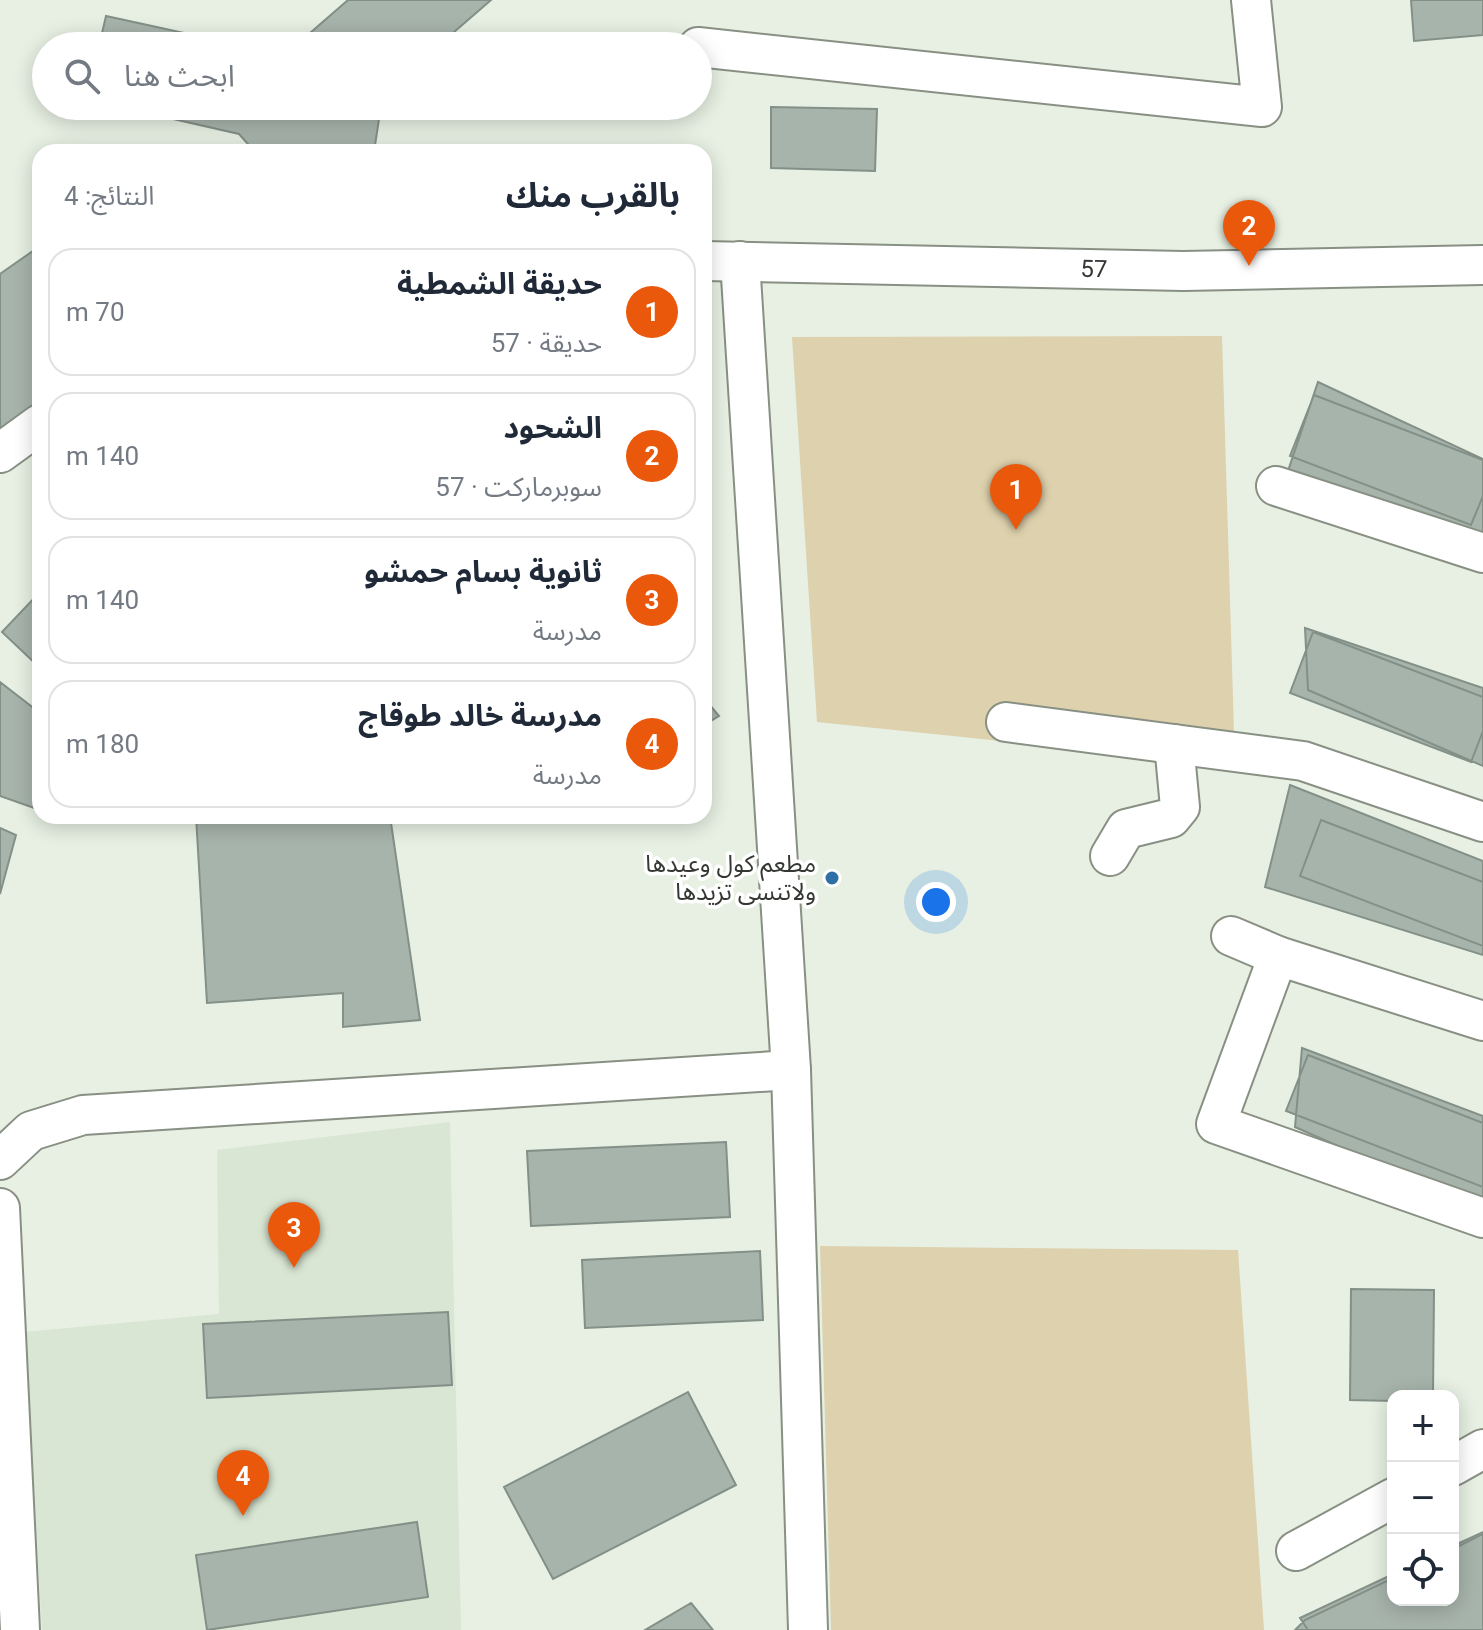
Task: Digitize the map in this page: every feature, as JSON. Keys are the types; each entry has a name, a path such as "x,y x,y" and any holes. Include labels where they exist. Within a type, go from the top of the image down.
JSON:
{"street":[{"path":"712,48 1262,107 1251,0"},
{"path":"722,261 791,1070 808,1630"},
{"name":"57","path":"722,261 1183,271 1483,265"},
{"path":"0,453 32,430"},
{"path":"1276,486 1483,553"},
{"path":"1006,722 1303,761 1483,822"},
{"path":"1110,856 1126,829 1171,818 1180,807 1174,744"},
{"path":"1231,936 1278,956 1483,1021"},
{"path":"1278,956 1216,1124 1483,1218"},
{"path":"0,1160 31,1131 83,1115 791,1070"},
{"path":"0,1208 20,1630"},
{"path":"1459,1463 1483,1449"},
{"path":"1296,1551 1387,1501"}],"shaded area":[{"path":"1222,336 1235,765 817,722 792,337"},
{"path":"450,1122 461,1630 42,1630 24,1332 219,1314 217,1150"},
{"path":"820,1246 1238,1250 1264,1630 831,1630"}],"building":[{"path":"348,0 491,0 454,32 311,32"},
{"path":"1411,0 1483,0 1483,35 1414,41"},
{"path":"106,16 179,32 102,32"},
{"path":"771,107 877,109 875,171 771,168"},
{"path":"178,120 379,120 375,144 248,144 239,134"},
{"path":"32,252 32,416 0,443 0,274"},
{"path":"1318,382 1483,459 1483,544 1287,474"},
{"path":"1314,395 1483,460 1483,496 1471,525 1290,456"},
{"path":"32,600 32,660 2,632"},
{"path":"1305,628 1483,688 1483,766 1308,690"},
{"path":"1313,632 1483,697 1483,731 1471,762 1290,693"},
{"path":"0,682 32,707 32,807 0,796"},
{"path":"712,708 719,716 712,720"},
{"path":"1290,785 1483,861 1483,955 1265,887"},
{"path":"1321,820 1483,882 1483,946 1300,876"},
{"path":"196,824 391,824 420,1020 343,1027 343,993 207,1003"},
{"path":"0,828 16,835 0,894"},
{"path":"1302,1048 1483,1116 1483,1210 1295,1127"},
{"path":"1308,1055 1483,1123 1483,1187 1286,1111"},
{"path":"726,1142 730,1217 531,1226 527,1151"},
{"path":"760,1251 763,1320 585,1328 582,1260"},
{"path":"1351,1289 1434,1290 1433,1390 1387,1390 1387,1401 1350,1400"},
{"path":"448,1312 452,1385 207,1398 203,1324"},
{"path":"688,1392 736,1485 553,1579 504,1487"},
{"path":"417,1522 428,1597 207,1630 196,1555"},
{"path":"1483,1532 1483,1630 1308,1630 1300,1618 1387,1577 1387,1606 1459,1606 1459,1543"},
{"path":"1483,1534 1483,1630 1295,1630 1305,1620 1387,1581 1387,1606 1459,1606 1459,1546"},
{"path":"691,1603 713,1630 645,1630"}],"place":[{"name":"الشحود","path":"1249,266"},
{"name":"حديقة الشمطية","path":"1016,530"},
{"name":"مطعم كول وعيدها ولاتنسى تزيدها","path":"832,878"},
{"name":"ثانوية بسام حمشو","path":"294,1268"},
{"name":"مدرسة خالد طوقاج","path":"243,1516"}]}
